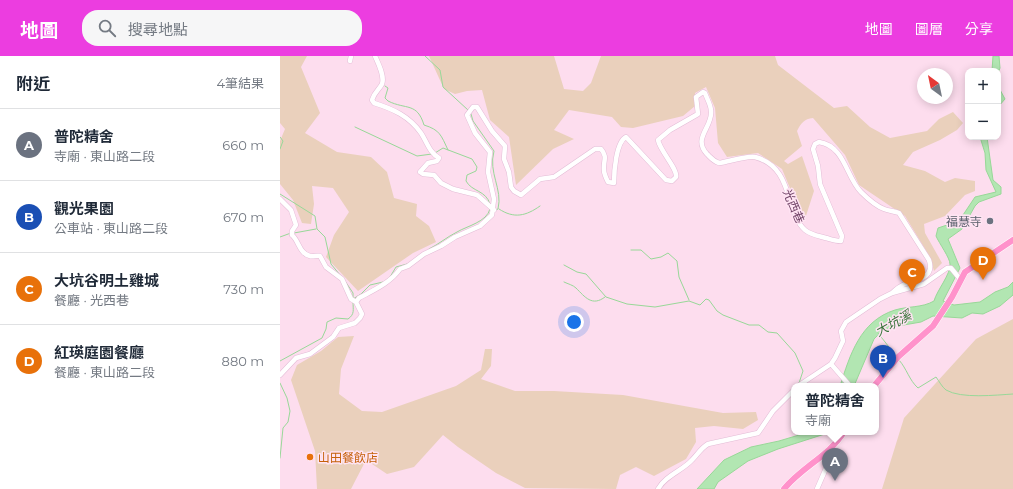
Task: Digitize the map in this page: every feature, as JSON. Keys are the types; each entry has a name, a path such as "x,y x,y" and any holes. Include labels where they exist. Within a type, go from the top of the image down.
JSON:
{"main road":[{"path":"876,383 898,357 933,326 952,297 960,279 965,272 974,264 1013,240"},
{"path":"784,489 805,469 825,455 842,435"}],"street":[{"path":"356,302 359,298 386,283 395,276 400,269 408,266 424,254 455,237 480,226 492,215 494,210 477,195 453,189 441,182 434,175 423,174 420,172 428,163 437,161 439,158 432,154 420,132 406,117 397,111 374,103 372,100 376,90 381,86 383,81 375,56"},
{"name":"光西巷","path":"494,210 494,199 488,172 490,152 475,133 467,115 473,107 477,106 492,131 505,146 504,159 509,172 511,187 514,191 521,195 540,179 550,178 558,174 595,149 601,149 605,153 605,176 608,182 614,183 614,170 620,142 626,137 666,180 672,181 676,177 676,173 662,152 658,140 670,130 698,114 696,97 703,92 705,93 711,111 710,120 701,144 710,158 719,163 751,157 763,161 772,167 782,178 804,230 816,235 840,241 842,236 820,184 818,166 813,149 815,144 819,142 831,146 843,159 853,183 861,192 883,209 899,213 929,260 930,269 924,278 905,284 892,293 869,304 846,322 841,331 843,341 831,364 802,383"},
{"path":"280,199 291,210 296,225 292,234 297,240 301,250 309,256 320,256 326,267 342,279 351,299 356,302 362,314 355,323 339,328 333,337 310,354 296,358 280,374"},
{"name":"光西巷","path":"892,293 924,284 947,268 951,268 960,279"},
{"path":"831,364 847,383"},
{"path":"658,489 668,477 692,460 702,448 708,444 758,433 773,411 791,393"},
{"path":"817,489 827,466 825,455"}],"shaded area":[{"path":"280,56 307,56 301,67 320,113 305,133 337,152 371,157 387,172 394,198 417,204 416,216 429,226 436,242 413,253 358,291 326,257 334,235 349,212 333,188 312,186 314,204 311,224 302,223 293,200 280,184 280,141 285,129 280,123"},
{"path":"429,56 554,56 564,89 583,91 591,83 601,56 775,56 778,65 834,108 847,106 870,127 890,138 927,131 939,119 953,112 963,123 957,130 940,140 913,152 903,165 925,171 945,182 955,178 975,181 975,191 965,195 945,216 924,224 925,233 942,263 934,271 930,257 905,216 859,185 845,155 813,118 807,119 797,131 802,146 784,161 788,164 802,156 814,191 804,222 782,169 758,153 727,157 718,143 715,108 706,87 695,93 695,106 683,116 633,128 621,127 612,117 569,110 554,130 574,139 553,149 516,185 509,137 490,120 482,90 467,91 455,94 444,89"},
{"path":"1013,319 1013,489 882,489 904,418 976,339"},
{"path":"354,336 341,369 339,394 362,411 382,412 456,386 481,370 485,349 492,349 491,366 481,379 515,391 554,391 623,395 723,413 756,412 758,420 743,429 714,426 695,428 696,442 686,459 654,476 636,467 620,475 616,489 525,488 496,473 443,435 414,467 387,474 366,460 351,489 317,489 315,451 291,380 297,365 321,351 338,337"}],"water":[{"path":"993,56 999,56 1000,68 992,68"},
{"path":"1001,92 1005,99 1001,104"},
{"name":"大坑溪","path":"981,140 987,140 993,180 1001,187 1001,194 979,202 975,206 962,229 948,239 960,268 943,301 954,305 980,302 995,292 1008,287 1013,282 1013,295 1000,306 983,314 972,313 962,318 933,316 921,322 898,326 882,331 874,339 855,383 841,383 858,340 873,322 883,315 895,310 925,305 934,301 950,268 948,258 936,236 938,228 959,221 975,197 996,192 986,170 985,153"},
{"path":"799,435 822,435 778,449 748,461 718,482 714,489 697,489 724,460 751,447"}],"waterway":[{"path":"425,56 440,70 443,87 468,110"},
{"path":"385,86 388,88 385,98 394,104 410,108 418,113 424,125 437,131 444,140 448,150"},
{"path":"471,114 473,121 494,151 493,167 499,195 498,209 496,210"},
{"path":"355,127 417,156 432,154"},
{"path":"280,137 283,141 280,149"},
{"path":"435,153 443,148 472,159 477,167 476,171 467,175 466,181 469,185 482,193 488,199 490,204"},
{"path":"280,194 315,216 317,229 325,237 331,264 340,275"},
{"path":"499,209 510,214 520,215 530,212 540,206"},
{"path":"429,249 453,234 481,220 490,209"},
{"path":"294,233 316,229"},
{"path":"280,237 291,233"},
{"path":"631,250 641,250 651,259 661,257 668,253 677,261 679,277 689,300"},
{"path":"390,277 396,267 407,264"},
{"path":"564,265 577,272 586,274 606,297 627,304 655,307 689,301 700,305 706,299 709,300 717,311 723,315 749,325 759,325 768,332 777,333 795,353 803,371 799,383"},
{"path":"345,281 353,293 353,299"},
{"path":"353,299 361,294 370,285 383,282"},
{"path":"564,282 575,287 589,300 596,301 605,297"},
{"path":"280,361 322,338 327,322 336,318 348,319 353,314 353,302"},
{"name":"大坑溪","path":"878,333 896,356"},
{"path":"899,360 912,382 918,388 936,377 946,390 960,395 979,396 1013,394"},
{"path":"280,383 287,398 290,411 288,422 283,428 280,458"}],"place":[{"name":"福慧寺","path":"990,221"},
{"name":"紅瑛庭園餐廳","path":"983,280"},
{"name":"大坑谷明土雞城","path":"912,292"},
{"name":"觀光果園","path":"883,378"},
{"name":"山田餐飲店","path":"310,457"},
{"name":"普陀精舍","path":"835,481"}]}
